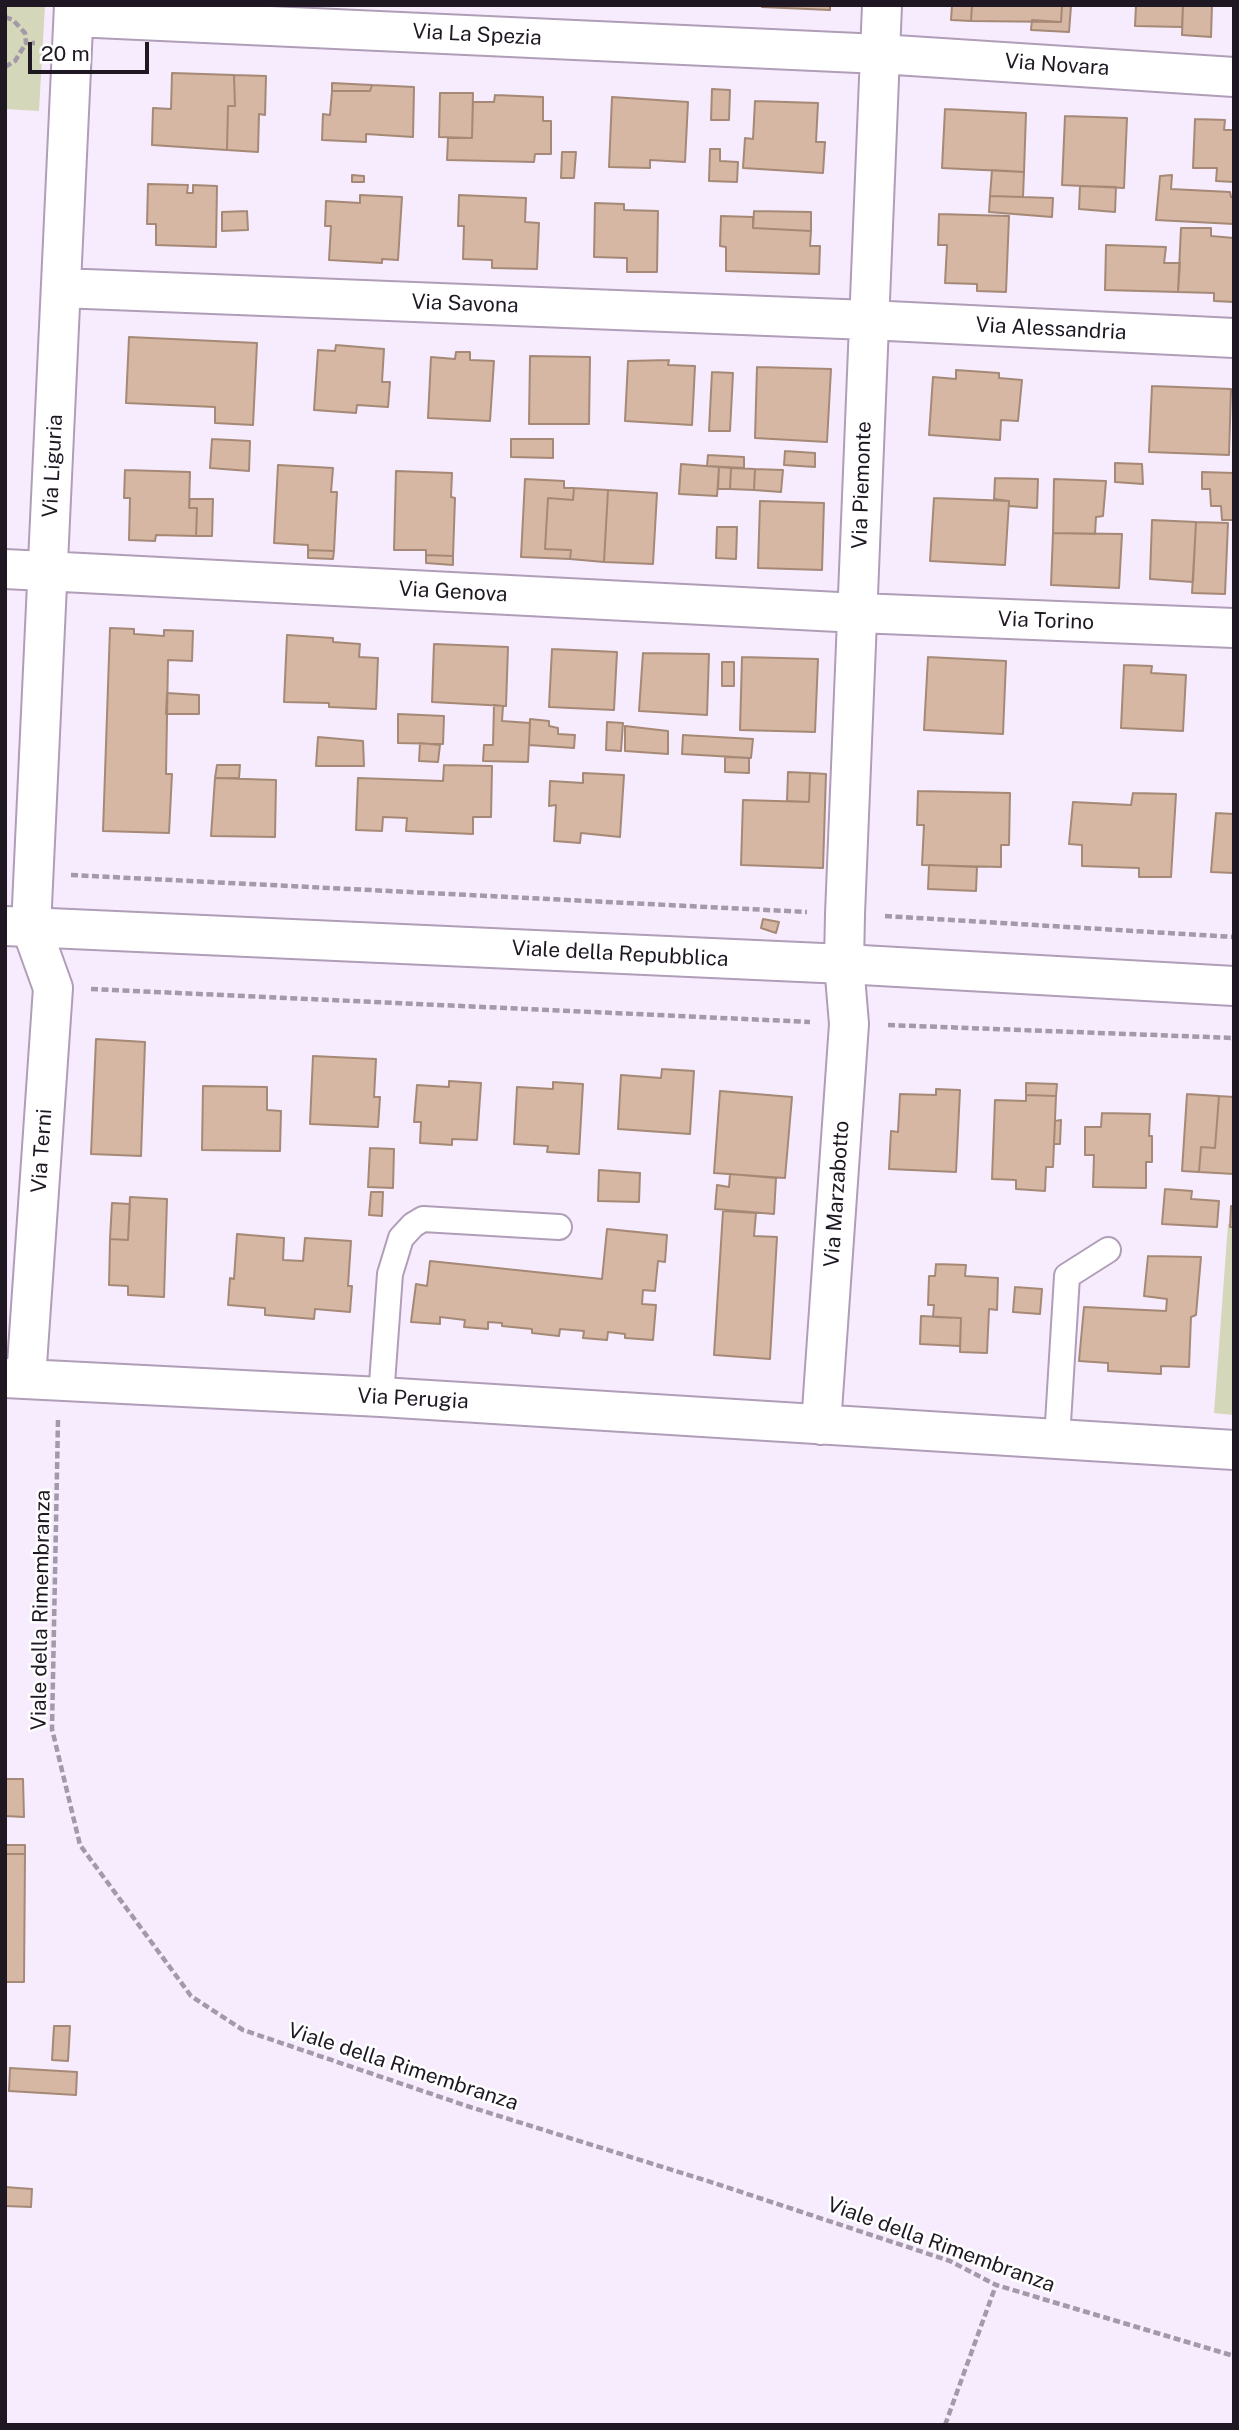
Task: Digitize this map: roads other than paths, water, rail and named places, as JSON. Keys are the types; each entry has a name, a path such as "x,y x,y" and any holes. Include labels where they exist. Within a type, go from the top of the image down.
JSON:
{"street":[{"name":"Via Piemonte","path":"844,964 882,5"},
{"name":"Via La Spezia","path":"74,11 880,54"},
{"name":"Via Liguria","path":"18,926 34,873 74,11"},
{"name":"Via Novara","path":"880,54 1234,77"},
{"name":"Via Savona","path":"61,288 868,320"},
{"name":"Via Alessandria","path":"868,320 1234,338"},
{"name":"Via Genova","path":"5,569 858,613"},
{"name":"Via Torino","path":"858,613 1234,628"},
{"name":"Viale della Repubblica","path":"18,926 844,964 1234,986"},
{"name":"Via Terni","path":"18,926 52,988 30,1379"},
{"name":"Via Marzabotto","path":"821,1425 849,1024 844,964"},
{"name":"Via Perugia","path":"30,1379 381,1397 1234,1450"}],"lane":[{"path":"381,1397 390,1274 401,1238 414,1225 423,1219 559,1227"},
{"path":"1057,1439 1067,1276 1108,1250"}]}
